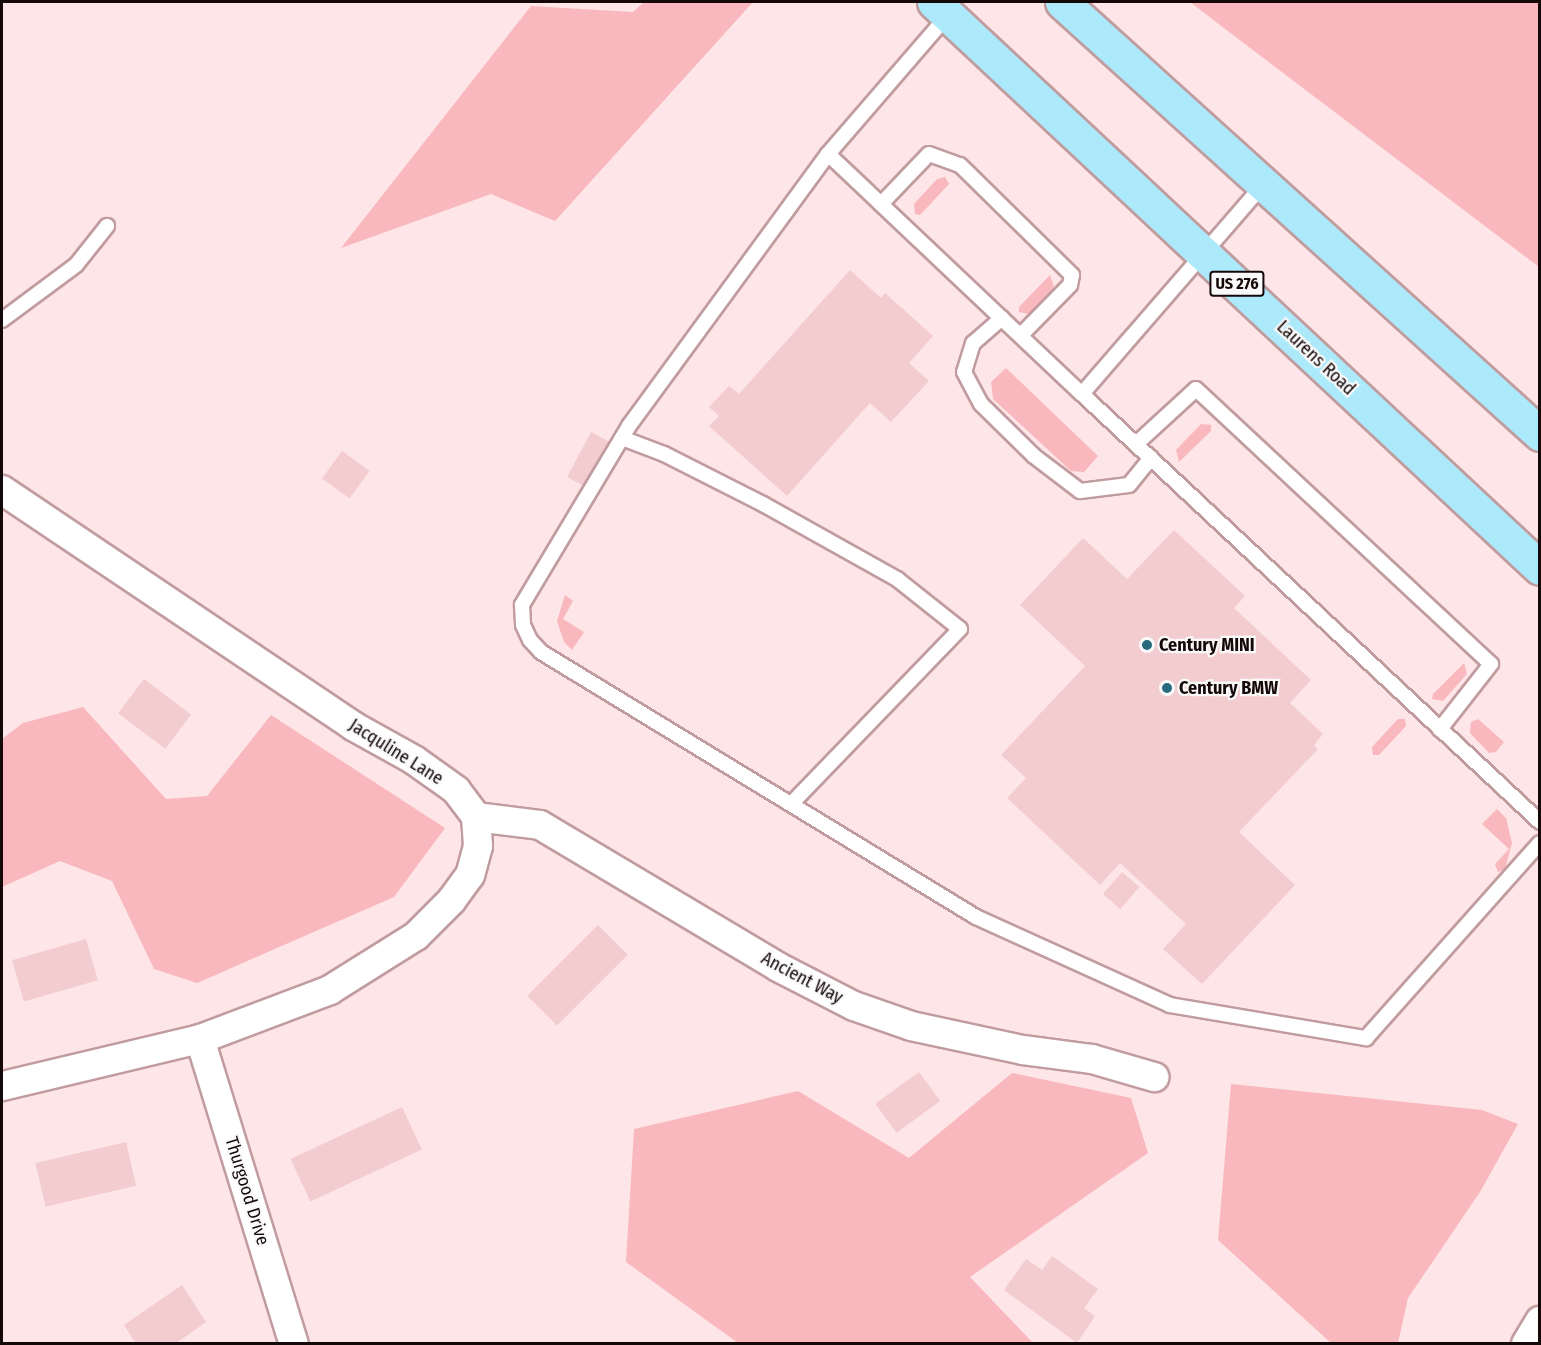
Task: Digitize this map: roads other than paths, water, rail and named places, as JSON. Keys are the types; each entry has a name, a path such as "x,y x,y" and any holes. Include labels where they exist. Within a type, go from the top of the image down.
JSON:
{"main road":[{"path":"1062,2 1262,186 1539,434"},
{"name":"Laurens Road","path":"941,8 1539,568"}],"street":[{"name":"Jacquline Lane","path":"2,490 353,726 414,760 456,790 476,817"},
{"path":"2,1086 200,1039 330,990 416,936 452,900 470,875 478,846 476,817"},
{"name":"Ancient Way","path":"476,817 540,825 778,967 854,1006 910,1026 1023,1050 1092,1059 1154,1077"},
{"name":"Thurgood Drive","path":"200,1039 294,1344"},
{"path":"1526,1344 1539,1321"}],"lane":[{"path":"941,8 828,154 622,438 522,605 523,625 541,652 976,917 1170,1005 1366,1038 1539,843"},
{"path":"828,154 1539,822"},
{"path":"881,204 928,154 960,165 1072,275 1071,285 1021,335"},
{"path":"1082,394 1262,186"},
{"path":"2,320 76,265 106,226"},
{"path":"1002,318 973,343 964,372 981,404 1034,456 1080,491 1129,485 1152,458"},
{"path":"1136,444 1196,388 1491,664 1440,729"},
{"path":"622,438 664,454 753,499 888,573 924,597 960,629 791,804"}],"place":[{"name":"Century MINI","path":"1147,645"},
{"name":"Century BMW","path":"1167,688"}]}
